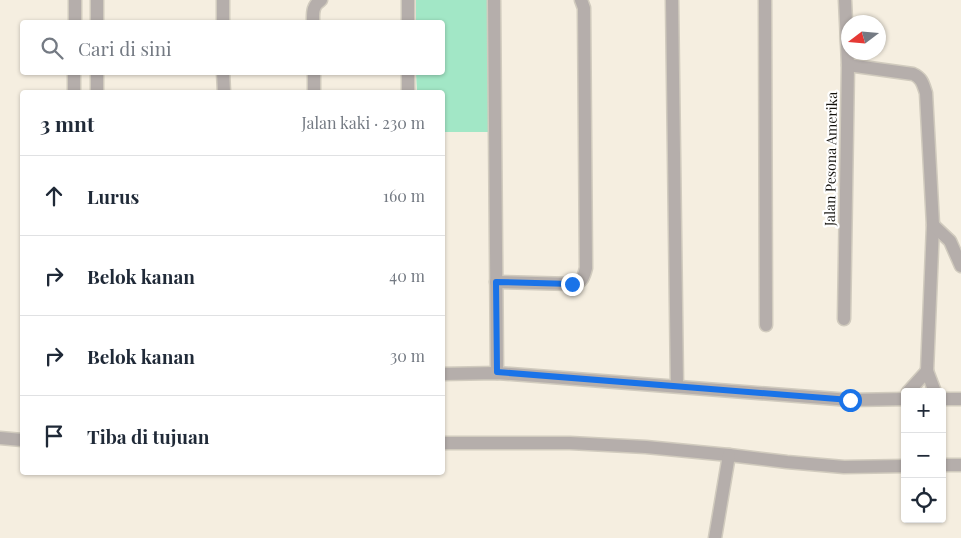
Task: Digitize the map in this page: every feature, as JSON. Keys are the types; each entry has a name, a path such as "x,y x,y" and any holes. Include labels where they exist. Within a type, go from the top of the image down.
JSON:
{"street":[{"path":"75,0 75,20"},
{"path":"97,0 97,20"},
{"path":"223,0 223,20"},
{"path":"313,20 313,10 316,3 321,0"},
{"path":"408,0 408,20"},
{"path":"494,0 497,372"},
{"path":"496,282 572,284 577,283 584,275 586,268 584,8 581,0"},
{"path":"672,0 676,386"},
{"path":"765,0 766,325"},
{"name":"Jalan Pesona Amerika","path":"844,318 848,65 845,0"},
{"path":"848,65 913,74 922,81 926,93 934,225 927,371 934,388"},
{"path":"74,75 74,90"},
{"path":"97,75 98,90"},
{"path":"224,75 224,90"},
{"path":"314,75 314,90"},
{"path":"408,75 408,90"},
{"path":"934,225 950,241 961,266"},
{"path":"911,388 927,371"},
{"path":"445,374 497,372 850,400 901,396"},
{"path":"946,399 961,399"},
{"path":"0,438 20,440"},
{"path":"445,443 570,443 646,447 844,467 901,466"},
{"path":"715,538 729,455"},
{"path":"946,465 961,465"}],"green space":[{"path":"416,0 491,0 492,132 445,132 445,90 417,90 416,75 445,75 445,20 416,20"}],"route":[{"path":"572,284 496,282 497,372 850,400"}]}
